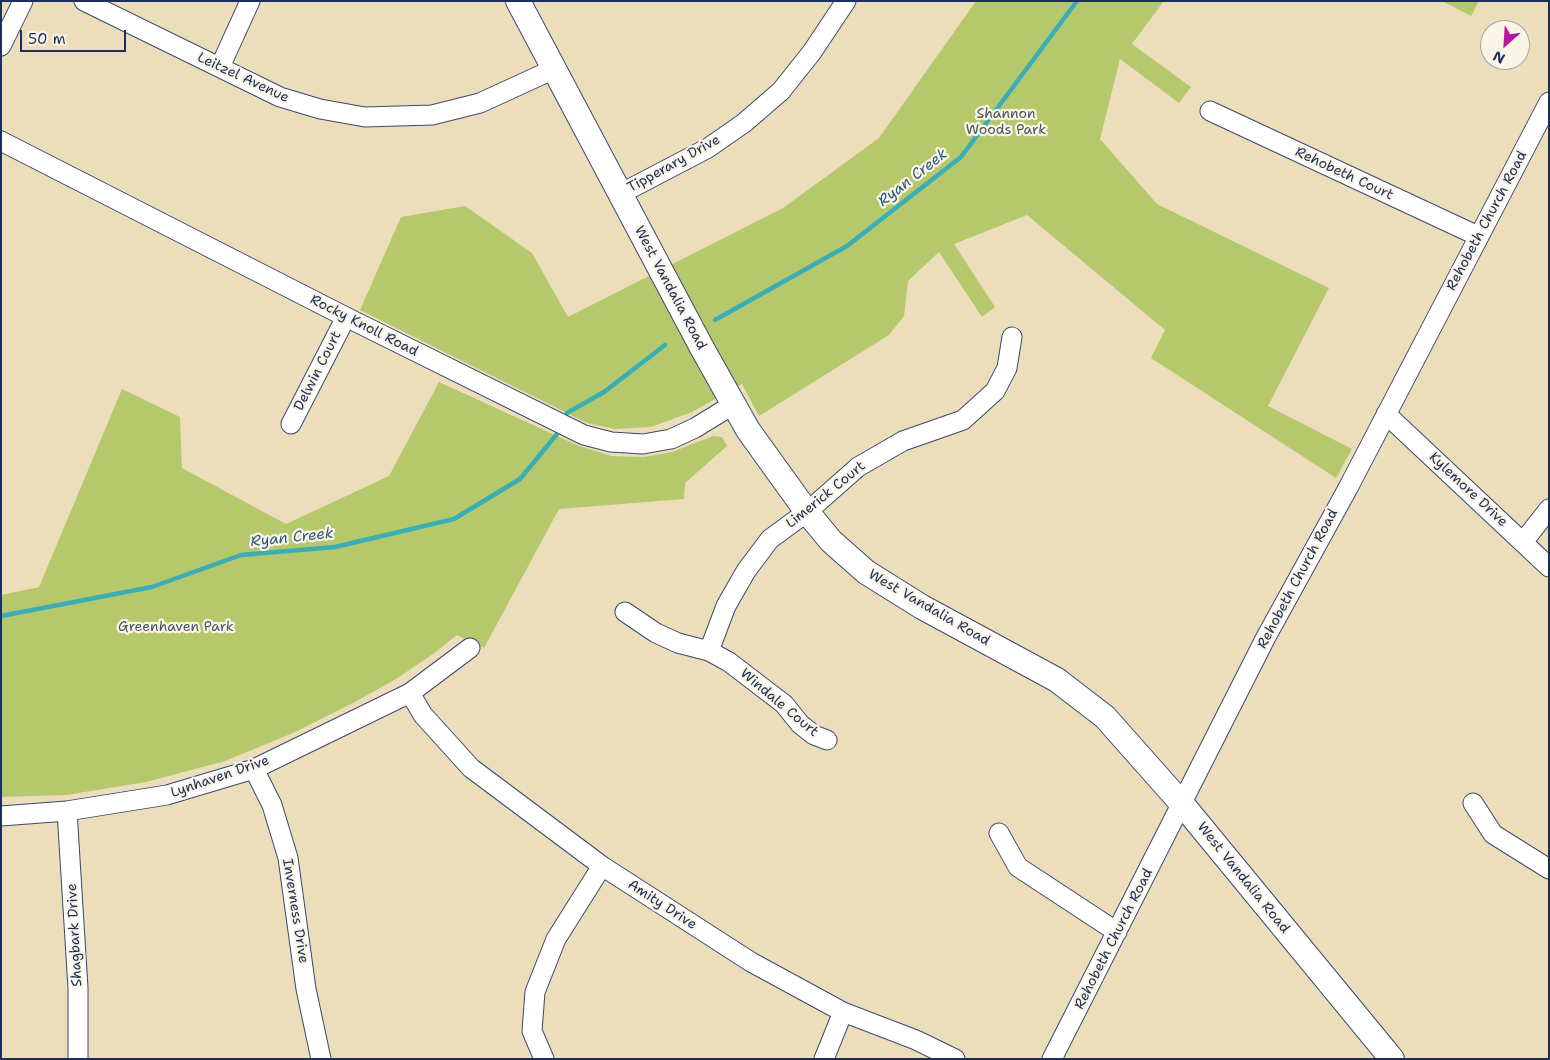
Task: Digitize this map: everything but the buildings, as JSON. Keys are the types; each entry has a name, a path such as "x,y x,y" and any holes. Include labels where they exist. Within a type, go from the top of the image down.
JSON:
{"main road":[{"name":"West Vandalia Road","path":"518,1 748,430 807,512 831,541 866,572 922,607 1057,680 1105,717 1183,804 1392,1059"}],"street":[{"path":"1,46 23,1"},
{"name":"Leitzel Avenue","path":"84,1 280,97 320,109 365,117 432,114 480,102 554,69"},
{"path":"220,68 250,1"},
{"name":"Tipperary Drive","path":"620,194 708,148 744,123 781,91 812,52 846,1"},
{"name":"Rehobeth Church Road","path":"1052,1059 1183,804 1266,637 1386,414 1549,102"},
{"name":"Rehobeth Court","path":"1210,111 1478,236"},
{"name":"Rocky Knoll Road","path":"1,141 346,317 584,435 611,442 643,444 671,439 695,428 734,404"},
{"name":"Delwin Court","path":"291,424 346,317"},
{"name":"Limerick Court","path":"709,651 726,606 746,571 770,539 807,512 858,467 904,441 963,420 996,391 1007,368 1012,337"},
{"name":"Kylemore Drive","path":"1386,414 1549,567"},
{"path":"1522,542 1549,509"},
{"name":"Windale Court","path":"624,612 656,633 678,643 709,651 729,662 784,704 800,724 814,735 827,740"},
{"name":"Lynhaven Drive","path":"1,816 67,812 167,795 254,768 410,693 470,648"},
{"name":"Amity Drive","path":"410,693 424,715 471,768 602,866 751,962 843,1012 916,1040 955,1059"},
{"name":"Inverness Drive","path":"254,768 272,805 288,858 306,989 321,1059"},
{"path":"1474,803 1493,834 1549,869"},
{"name":"Shagbark Drive","path":"67,812 78,988 78,1059"},
{"path":"999,833 1018,867 1117,932"},
{"path":"544,1059 532,1030 535,992 556,939 602,866"},
{"path":"824,1059 843,1012"}],"green space":[{"name":"Shannon Woods Park","path":"976,1 1164,1 1132,44 1191,87 1179,103 1120,59 1100,139 1157,204 1329,288 1268,406 1352,449 1336,478 1151,358 1165,330 1027,215 954,244 995,307 982,317 939,252 908,281 904,316 889,335 759,416 742,384 692,412 651,427 615,429 587,423 360,310 401,217 465,206 532,253 568,317 783,208 879,138"},
{"path":"1442,1 1479,1 1471,16"},
{"name":"Greenhaven Park","path":"439,382 579,446 612,456 644,457 672,452 713,436 722,437 727,446 685,483 684,499 559,509 484,648 457,635 396,679 355,702 293,733 225,761 146,782 66,795 1,797 1,595 39,587 122,389 180,417 182,468 286,524 389,476"}],"waterway":[{"name":"Ryan Creek","path":"715,320 847,246 961,157 1077,1"},
{"name":"Ryan Creek","path":"567,413 604,392 665,345"},
{"name":"Ryan Creek","path":"1,616 152,587 241,555 335,547 454,519 520,479 557,434"}]}
